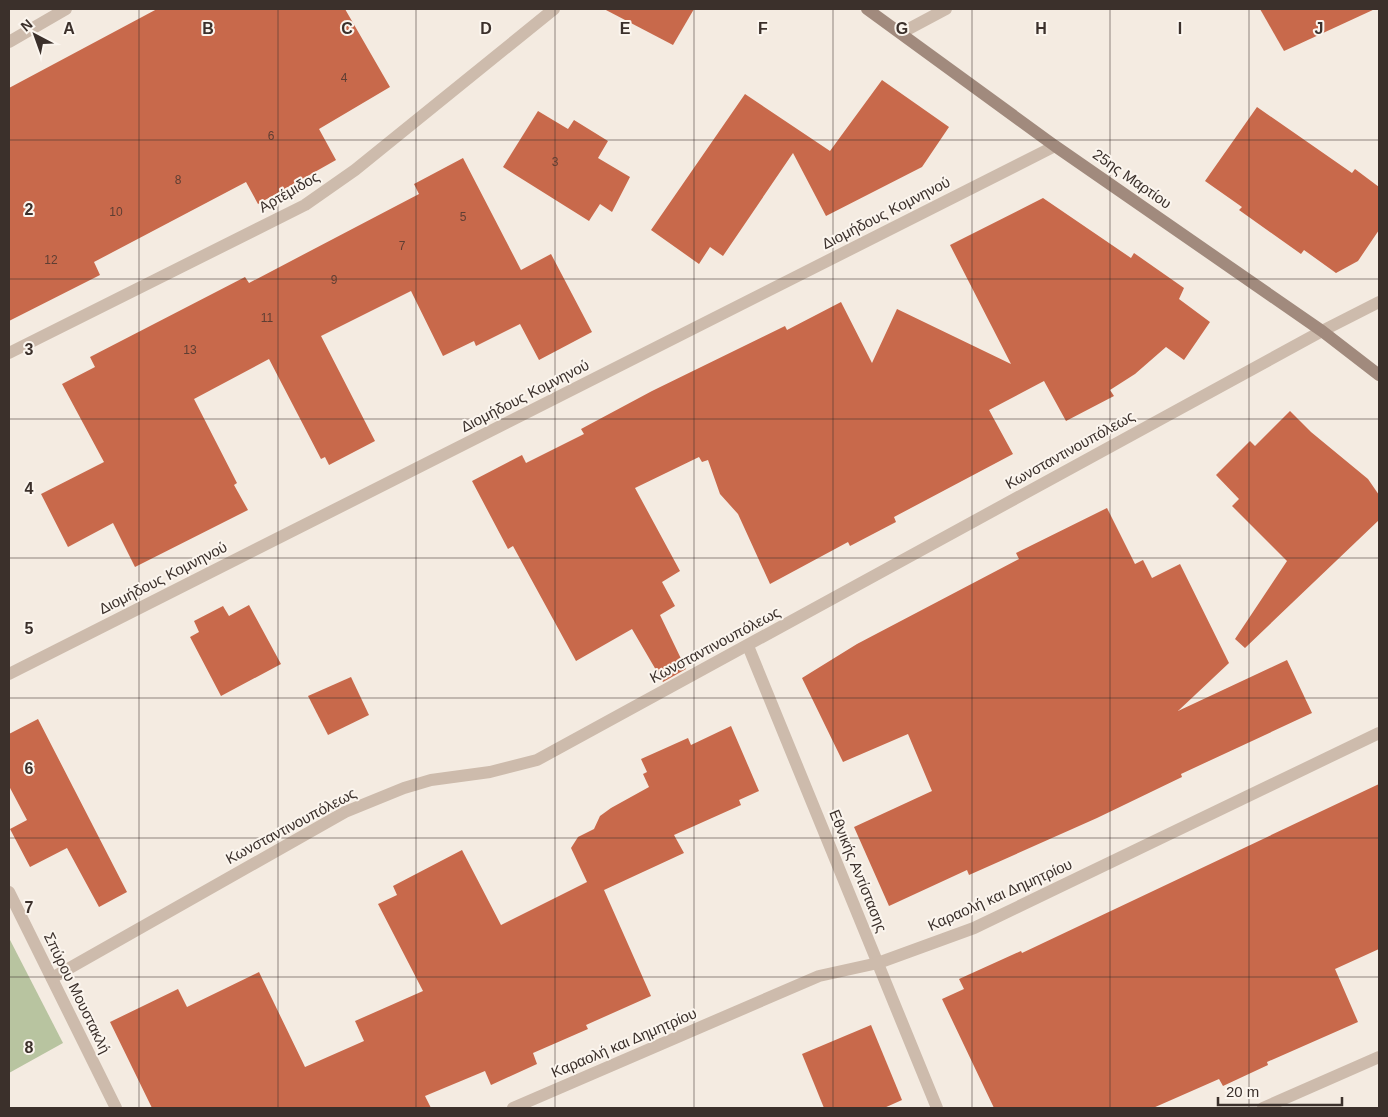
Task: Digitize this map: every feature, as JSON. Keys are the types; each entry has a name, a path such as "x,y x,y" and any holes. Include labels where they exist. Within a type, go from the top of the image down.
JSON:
{"street":[{"path":"9,42 66,9"},
{"name":"Αρτέμιδος","path":"9,352 305,205 355,170 554,9"},
{"name":"25ης Μαρτίου","path":"867,9 1055,146 1322,330 1379,375"},
{"path":"901,33 946,9"},
{"name":"Διομήδους Κομνηνού","path":"9,674 1055,146"},
{"name":"Κωνσταντινουπόλεως","path":"52,978 345,812 404,788 431,780 490,772 537,760 1322,330 1379,302"},
{"name":"Εθνικής Αντίστασης","path":"748,646 937,1108"},
{"name":"Καραολή και Δημητρίου","path":"513,1108 820,976 878,963 974,928 1379,733"},
{"name":"Σπύρου Μουστακλή","path":"9,892 116,1108"},
{"path":"1263,1108 1379,1057"}],"green space":[{"path":"9,938 63,1043 9,1073"}],"building":[{"path":"157,9 345,9 390,87 319,129 336,160 258,204 246,182 94,262 100,275 9,321 9,88"},
{"path":"604,9 694,9 673,45"},
{"path":"1260,9 1375,9 1284,51"},
{"path":"882,80 949,127 922,167 826,216 793,153 723,256 710,247 699,264 651,230 745,94 830,151"},
{"path":"1257,107 1352,173 1355,169 1379,187 1379,230 1358,261 1336,273 1304,250 1301,254 1239,210 1242,207 1205,181"},
{"path":"538,111 568,129 574,120 608,141 598,158 630,177 612,212 600,204 589,221 503,167"},
{"path":"463,158 521,270 551,254 592,332 539,360 520,324 476,346 474,341 443,356 411,291 321,336 375,441 329,465 325,457 321,459 269,359 194,399 237,483 234,485 248,510 135,567 113,523 68,547 41,494 104,462 62,384 95,367 90,357 245,277 249,283 419,194 414,184"},
{"path":"1043,198 1131,258 1134,253 1184,288 1179,299 1210,322 1184,360 1166,347 1135,374 1110,390 1114,396 1066,421 1044,381 989,410 1013,454 894,517 896,522 850,546 848,542 770,584 738,514 720,494 708,460 702,462 699,457 635,488 680,571 662,582 675,606 660,615 686,669 663,682 632,629 576,661 513,546 508,549 472,481 522,455 526,463 584,434 581,429 652,391 785,326 787,330 841,302 872,363 897,309 1011,364 950,245"},
{"path":"1290,411 1311,432 1368,479 1379,495 1379,520 1245,648 1235,639 1287,561 1232,506 1239,499 1216,475 1250,441 1255,446"},
{"path":"1107,508 1135,564 1143,560 1152,578 1180,564 1229,663 1178,711 1287,660 1312,713 1181,774 1182,777 1097,818 969,875 967,870 889,906 854,827 932,791 908,734 843,762 802,678 857,644 1019,559 1016,553"},
{"path":"249,605 281,664 221,696 190,637 199,632 194,621 223,606 229,616"},
{"path":"351,677 369,715 328,735 308,696"},
{"path":"38,719 127,892 99,907 67,848 30,867 10,829 27,820 9,786 9,734"},
{"path":"731,726 759,791 739,800 741,805 674,835 684,853 604,890 651,996 586,1025 588,1029 533,1053 537,1064 491,1085 485,1071 425,1096 431,1108 152,1108 110,1022 178,989 187,1007 259,972 305,1067 364,1041 355,1021 423,991 378,904 397,895 393,886 462,850 501,925 587,882 571,848 578,837 594,829 600,816 649,787 643,774 647,772 641,759 688,738 691,745"},
{"path":"1379,784 1379,949 1335,969 1358,1022 1267,1062 1268,1065 1223,1086 1219,1079 1153,1108 994,1108 942,999 964,989 959,979 1021,951 1022,953"},
{"path":"871,1025 902,1100 884,1108 824,1108 802,1054"}]}
